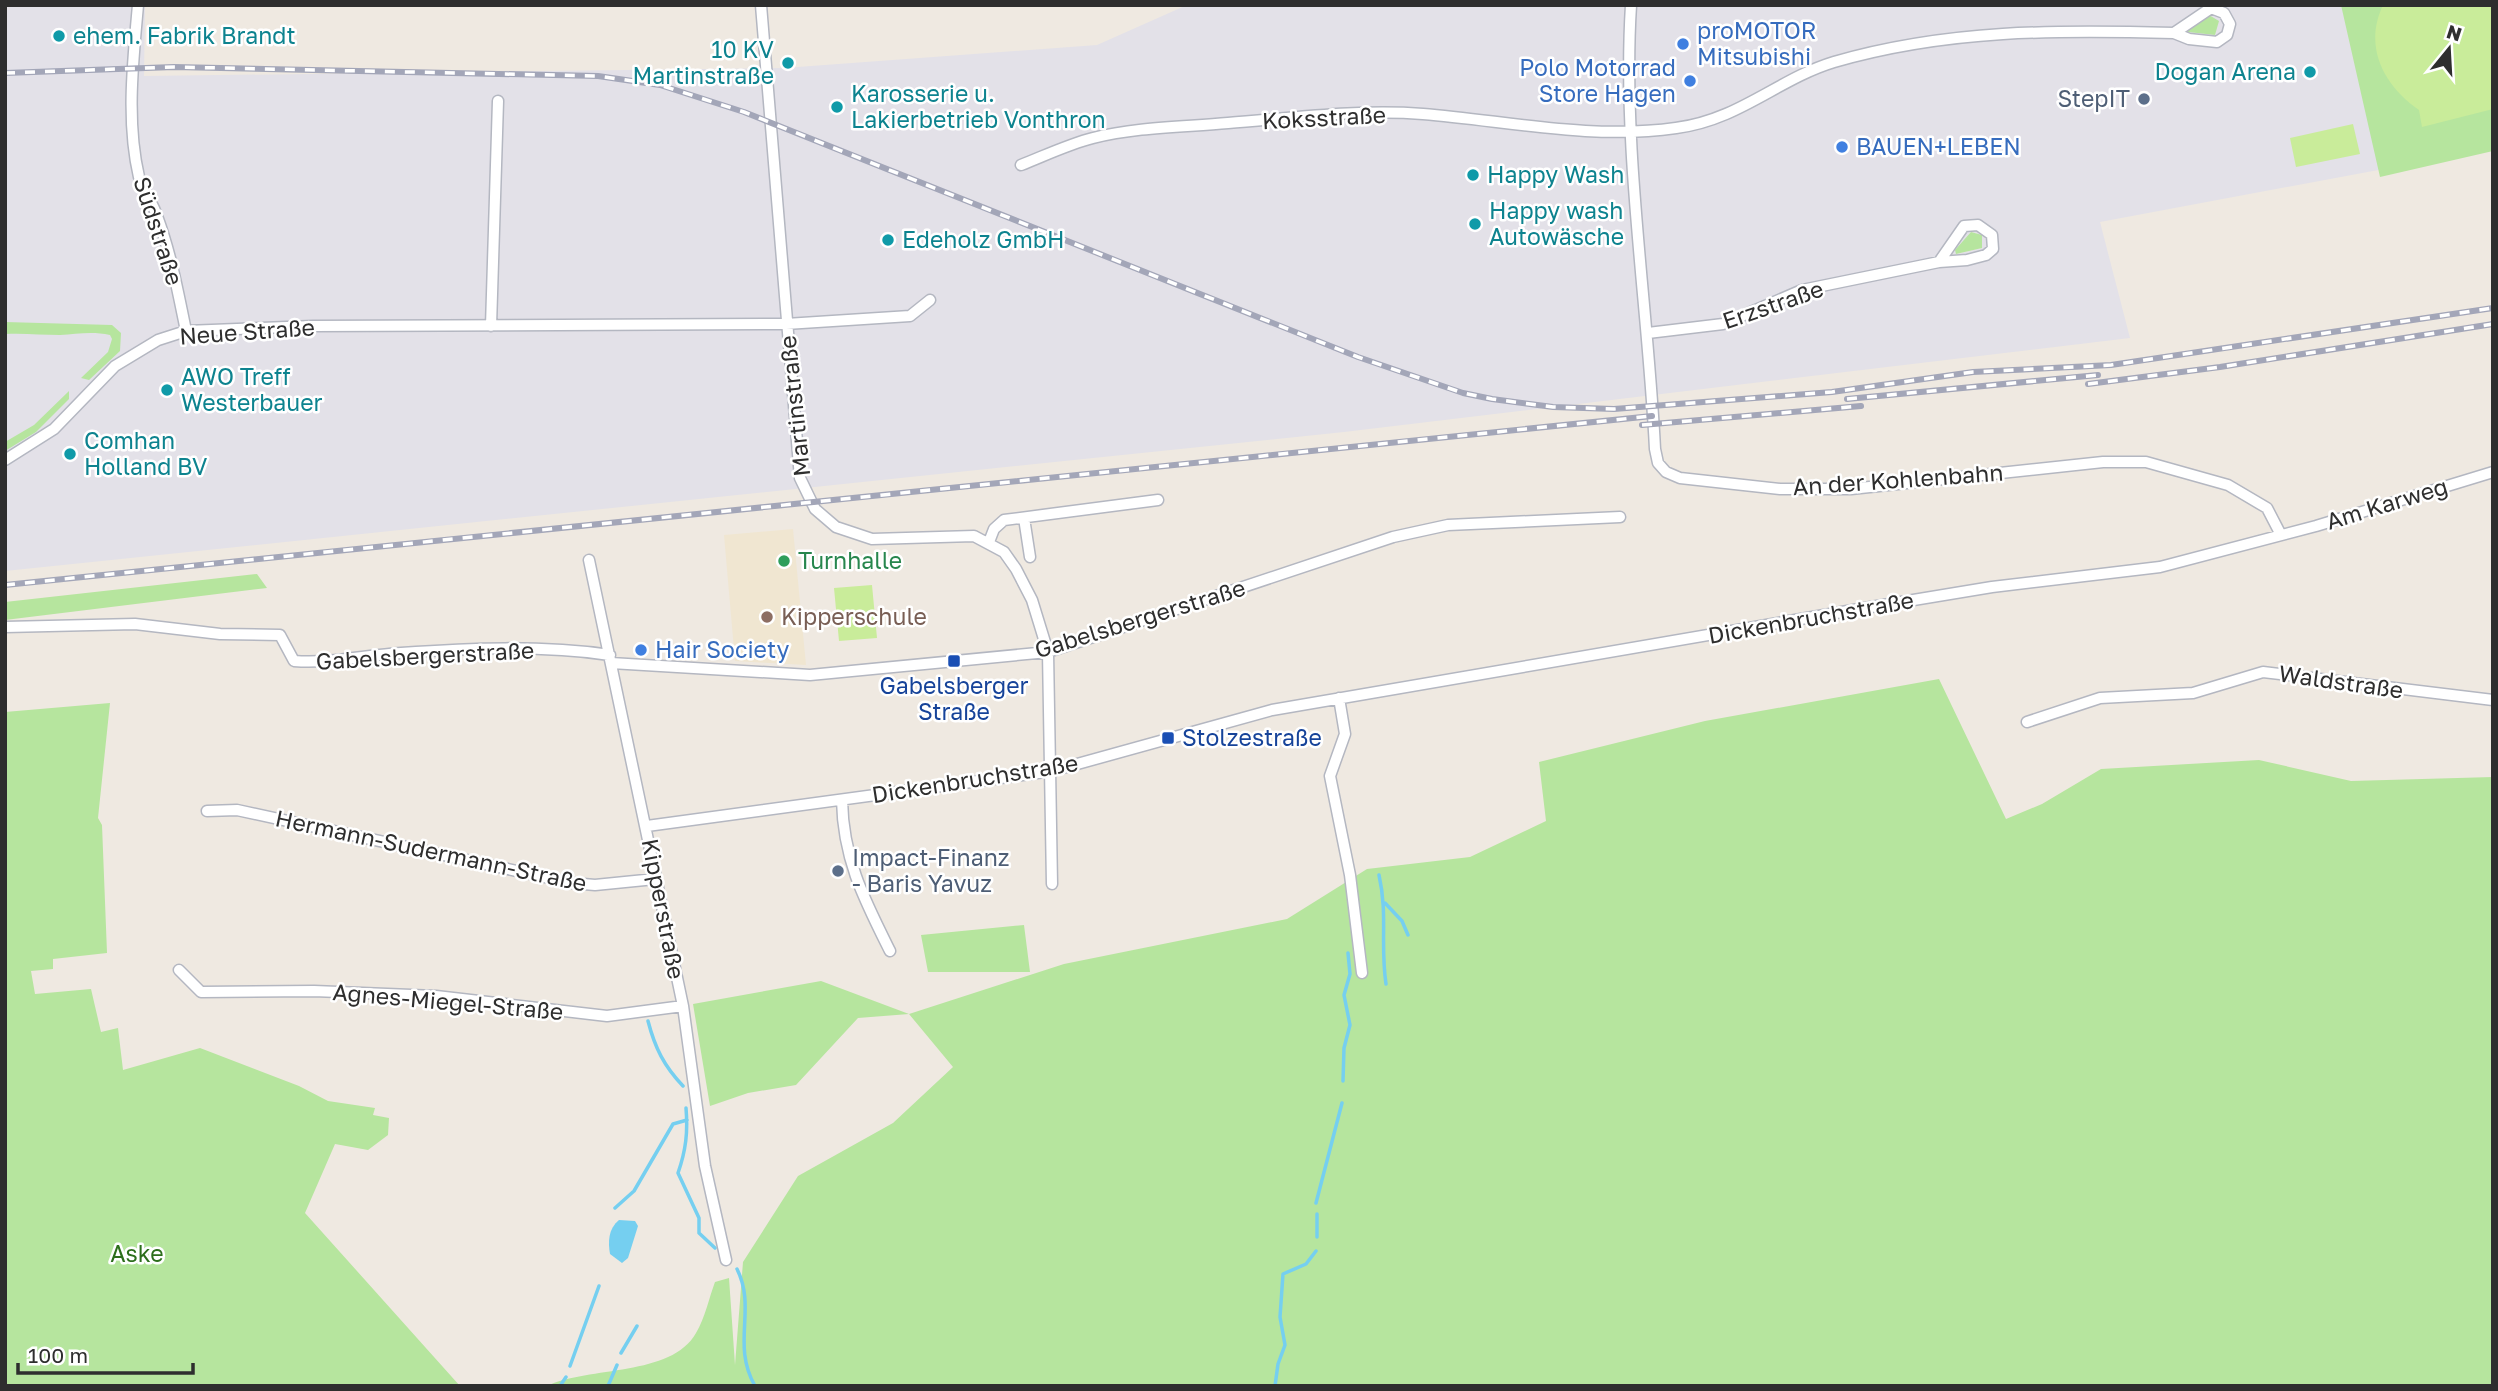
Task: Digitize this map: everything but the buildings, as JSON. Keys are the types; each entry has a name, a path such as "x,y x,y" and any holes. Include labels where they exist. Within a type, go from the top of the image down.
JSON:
{"street":[{"name":"Südstraße","path":"138,5 132,92 135,150 140,180 157,214 173,265 186,331"},
{"name":"Martinstraße","path":"761,5 800,478 815,509 836,527 872,539 974,536 989,542"},
{"name":"An der Kohlenbahn","path":"1631,5 1633,132 1648,333 1658,463 1666,472 1681,478 1780,489 1851,489 2103,462 2146,462 2228,485 2267,508 2281,535"},
{"name":"Koksstraße","path":"1021,165 1093,138 1156,129 1333,114 1420,114 1594,132 1679,128 1731,113 1830,63 1891,47 1941,38 2043,30 2174,33 2189,40 2217,42 2227,35 2230,24 2224,13 2211,8 2174,33"},
{"path":"491,326 498,101"},
{"name":"Erzstraße","path":"1648,333 1723,324 1802,290 1986,255 1993,249 1992,235 1978,225 1964,226 1938,262"},
{"name":"Martinstraße","path":"786,324 910,316 930,300"},
{"name":"Neue Straße","path":"5,460 54,429 115,366 158,340 186,331 313,326 786,324"},
{"name":"Am Karweg","path":"2281,535 2493,472"},
{"path":"1052,884 1048,652 1032,600 1016,569 1004,552 989,542 994,529 1004,520 1158,500"},
{"name":"Gabelsbergerstraße","path":"5,627 135,624 220,634 280,635 294,661 314,663 402,653 528,649 610,659 810,675 1048,652 1393,537 1448,525 1620,517"},
{"path":"1024,518 1030,557"},
{"name":"Dickenbruchstraße","path":"647,826 1052,771 1259,713 1928,597 2160,567 2281,535"},
{"name":"Kipperstraße","path":"589,559 683,1006 705,1166 726,1260"},
{"name":"Waldstraße","path":"2028,722 2100,698 2193,693 2263,672 2493,700"},
{"path":"1339,698 1345,734 1330,776 1350,875 1362,973"},
{"path":"842,800 843,834 852,871 890,951"},
{"name":"Hermann-Sudermann-Straße","path":"207,811 237,810 572,883 595,885 655,878"},
{"name":"Agnes-Miegel-Straße","path":"179,970 201,992 314,991 436,996 607,1016 683,1006"}],"shaded area":[{"path":"5,5 145,5 144,76 784,68 1097,45 1187,5 2345,5 2389,168 2100,222 2130,338 1344,432 5,571","holes":["1971,232 1982,235 1982,248 1956,254"]},
{"name":"Kipperschule","path":"793,529 806,665 735,661 724,535"}],"green space":[{"path":"2341,5 2493,5 2493,151 2380,177"},
{"path":"2383,5 2493,5 2493,109 2422,127 2419,110 2396,89 2380,64 2375,36"},
{"path":"2209,15 2219,21 2215,35 2188,32 2188,28"},
{"path":"2353,124 2360,154 2296,167 2290,138"},
{"path":"1971,232 1982,235 1982,248 1956,254 1955,250"},
{"path":"5,322 112,325 121,333 120,351 89,380 81,378 108,352 112,339 110,335 5,334"},
{"path":"69,391 69,399 36,432 5,451 5,442 34,425"},
{"path":"257,574 267,588 5,620 5,602"},
{"path":"872,585 877,638 839,641 834,588"},
{"path":"1939,679 2006,819 2042,804 2101,769 2259,760 2351,781 2493,777 2493,1386 547,1386 584,1375 649,1364 668,1357 684,1347 696,1333 715,1282 729,1278 735,1365 743,1262 798,1176 893,1123 953,1067 909,1014 1064,964 1287,919 1367,869 1470,857 1546,821 1539,762 1705,721"},
{"name":"Aske","path":"110,703 98,818 102,825 107,953 53,959 53,969 31,971 35,994 91,989 101,1032 118,1028 123,1070 200,1048 299,1086 328,1101 375,1108 373,1115 389,1118 388,1135 368,1150 335,1144 305,1213 460,1386 5,1386 5,712"},
{"path":"1024,925 1030,972 928,972 921,935"},
{"path":"821,981 909,1014 858,1018 796,1085 748,1093 710,1106 693,1004"}],"water":[{"path":"619,1220 635,1221 638,1226 628,1258 622,1263 610,1254 609,1245 611,1232"}],"waterway":[{"path":"1379,875 1383,903 1386,984"},
{"path":"1385,903 1402,921 1408,935"},
{"path":"1343,1081 1344,1048 1350,1025 1344,995 1350,974 1348,953"},
{"path":"648,1021 661,1056 683,1086"},
{"path":"1316,1203 1342,1103"},
{"path":"686,1108 686,1141 678,1173 699,1218 699,1233 715,1248"},
{"path":"615,1208 634,1191 673,1124 687,1120"},
{"path":"1317,1214 1317,1237"},
{"path":"1275,1386 1278,1364 1285,1345 1280,1317 1283,1274 1306,1264 1316,1251"},
{"path":"737,1269 745,1298 745,1356 755,1386"},
{"path":"570,1366 599,1286"},
{"path":"621,1353 637,1326"},
{"path":"608,1386 617,1365"},
{"path":"560,1386 566,1377"}],"railway":[{"path":"5,73 174,67 598,76 660,85 744,112 1358,357 1463,393 1553,407 1614,409 1832,392 1973,372 2111,365 2493,308"},
{"path":"2088,384 2220,367 2493,324"},
{"path":"1847,399 2098,375"},
{"path":"1642,425 1861,406"},
{"path":"5,585 1652,416"}],"place":[{"name":"ehem. Fabrik Brandt","path":"59,36"},
{"name":"proMOTOR Mitsubishi","path":"1683,44"},
{"name":"10 KV Martinstraße","path":"788,63"},
{"name":"Dogan Arena","path":"2310,72"},
{"name":"Polo Motorrad Store Hagen","path":"1690,81"},
{"name":"StepIT","path":"2144,99"},
{"name":"Karosserie u. Lakierbetrieb Vonthron","path":"837,107"},
{"name":"BAUEN+LEBEN","path":"1842,147"},
{"name":"Happy Wash","path":"1473,175"},
{"name":"Happy wash Autowäsche","path":"1475,224"},
{"name":"Edeholz GmbH","path":"888,240"},
{"name":"AWO Treff Westerbauer","path":"167,390"},
{"name":"Comhan Holland BV","path":"70,454"},
{"name":"Turnhalle","path":"784,561"},
{"name":"Kipperschule","path":"767,617"},
{"name":"Hair Society","path":"641,650"},
{"name":"Gabelsberger Straße","path":"954,661"},
{"name":"Stolzestraße","path":"1168,738"},
{"name":"Impact-Finanz - Baris Yavuz","path":"838,871"}]}
